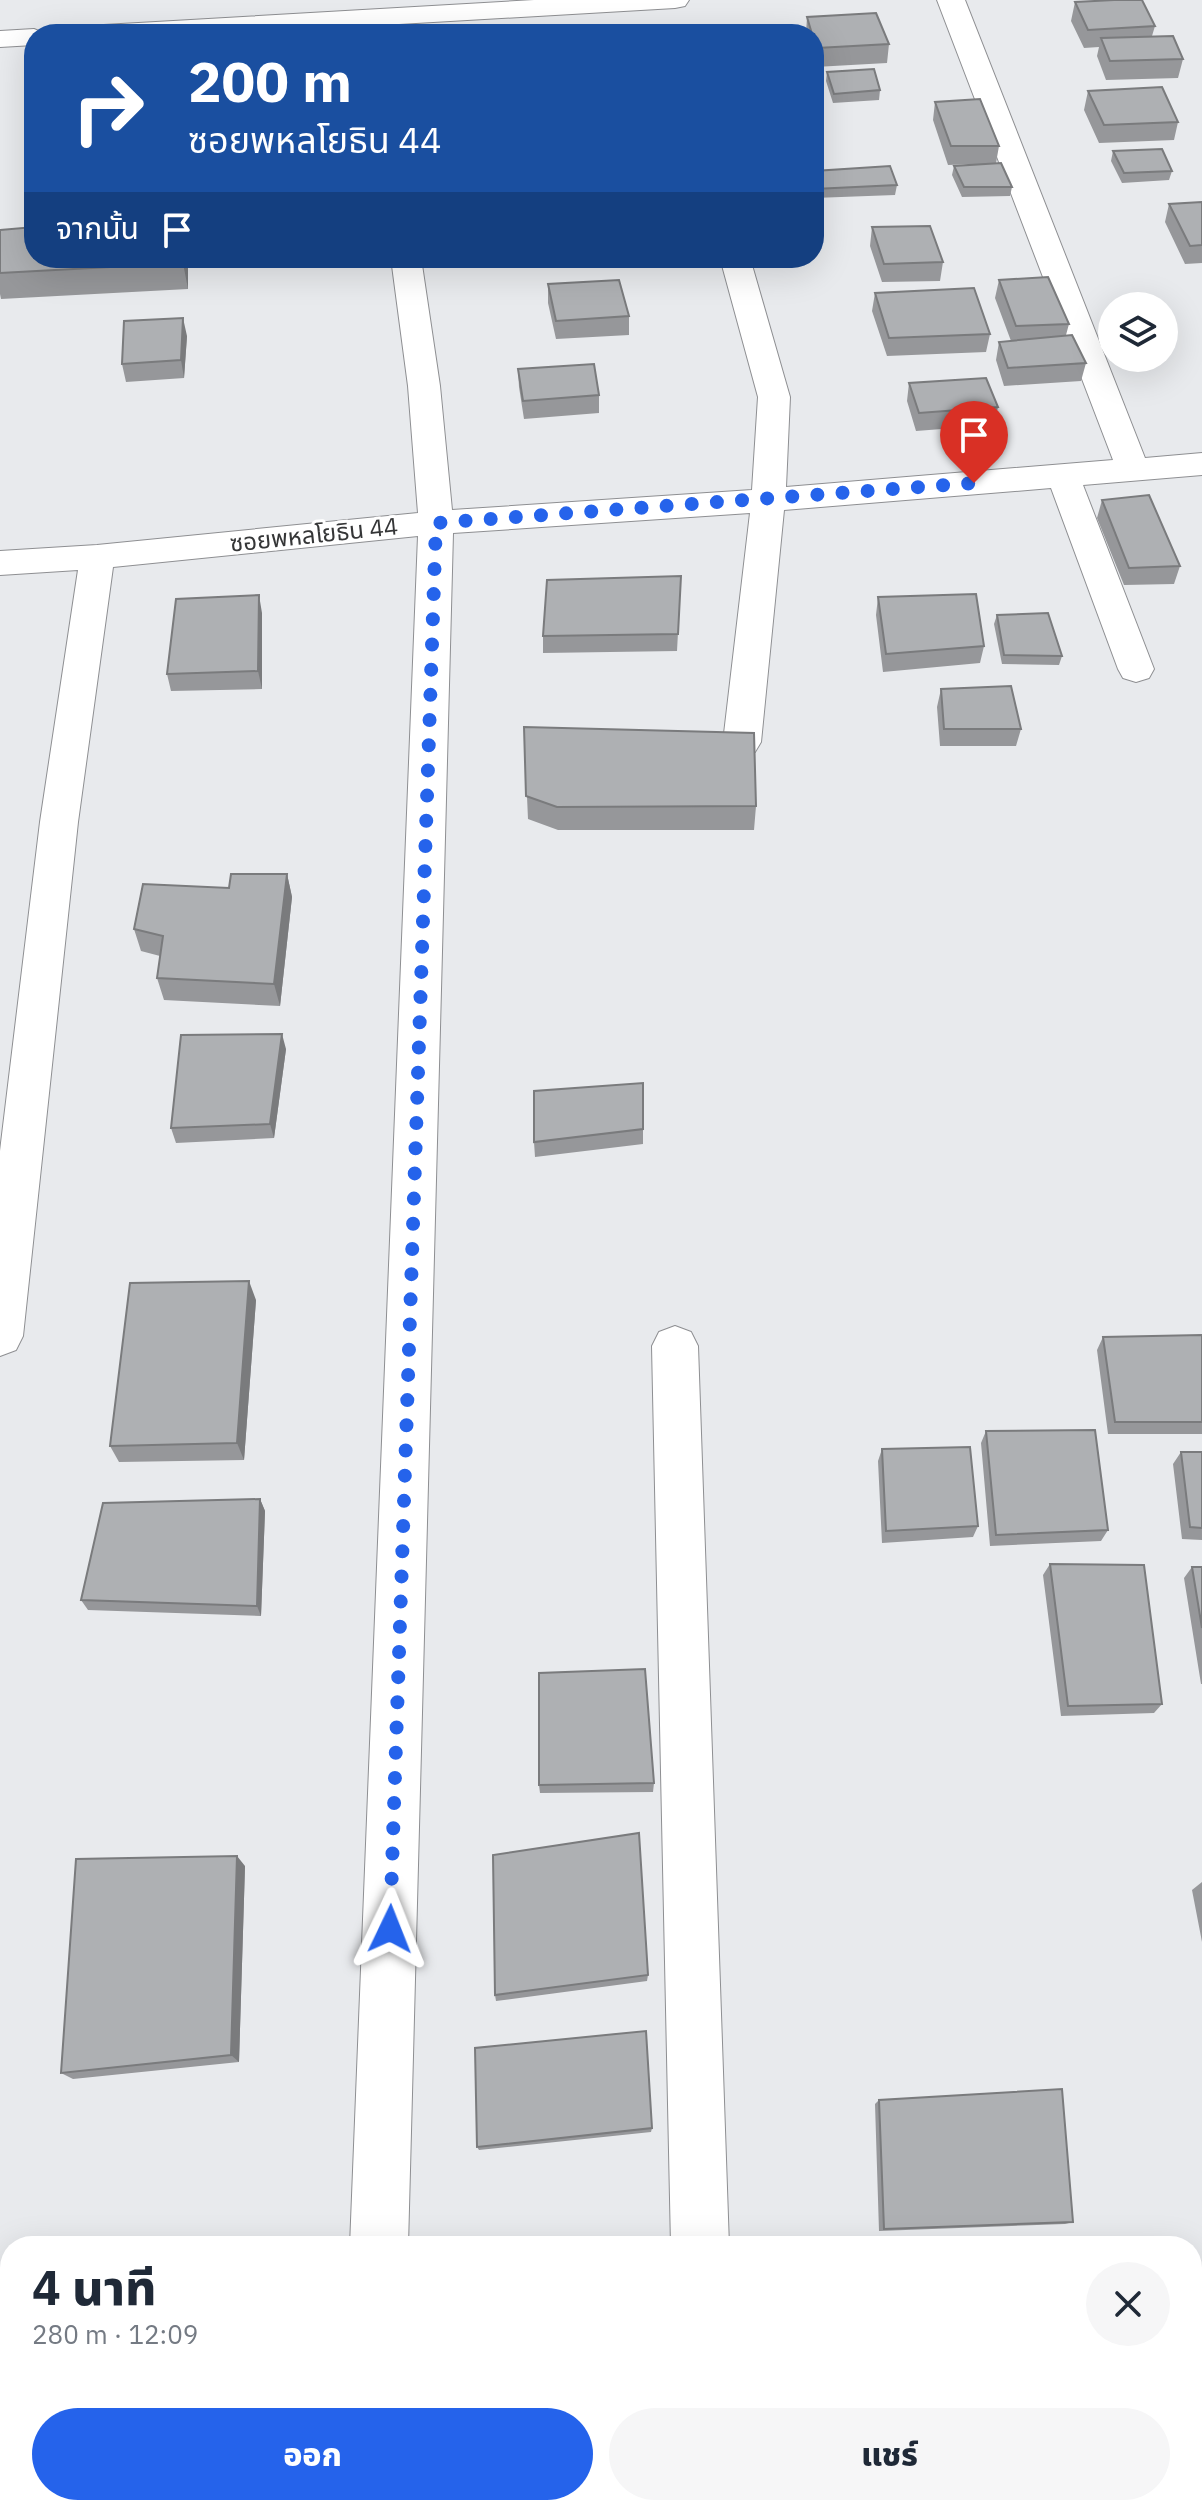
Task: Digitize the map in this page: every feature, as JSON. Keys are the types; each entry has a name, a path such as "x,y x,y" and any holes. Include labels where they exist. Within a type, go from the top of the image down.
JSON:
{"street":[{"path":"951,0 1133,469"},
{"path":"258,24 669,6"},
{"path":"0,39 24,38"},
{"path":"379,2236 436,523 424,386 407,268"},
{"path":"738,268 774,397 768,500 742,742"},
{"name":"ซอยพหลโยธิน 44","path":"0,563 97,557 436,523 768,500 1202,464"},
{"path":"1063,476 1136,669"},
{"path":"0,1336 59,822 97,557"},
{"path":"675,1346 700,2236"}],"building":[{"path":"1142,0 1155,26 1088,30 1075,2"},
{"path":"876,13 889,44 824,48 824,24 809,24 807,17"},
{"path":"1173,36 1183,59 1110,61 1101,38"},
{"path":"874,69 880,90 834,94 827,72"},
{"path":"1162,87 1178,122 1104,125 1088,91"},
{"path":"980,99 999,146 951,146 935,102"},
{"path":"1162,149 1172,171 1124,173 1113,151"},
{"path":"1001,163 1012,187 964,187 954,166"},
{"path":"890,166 897,185 824,189 824,170"},
{"path":"1202,202 1202,245 1190,246 1169,204"},
{"path":"930,226 943,262 884,264 872,227"},
{"path":"24,228 24,268 92,268 0,273 0,230"},
{"path":"1048,277 1069,324 1016,326 999,280"},
{"path":"619,280 629,316 556,321 548,284"},
{"path":"974,288 990,334 889,338 875,293"},
{"path":"183,318 181,360 122,364 124,321"},
{"path":"1072,335 1086,363 1008,368 999,342"},
{"path":"594,364 599,395 523,401 518,369"},
{"path":"986,378 998,407 919,413 909,383"},
{"path":"1149,495 1180,566 1129,568 1102,500"},
{"path":"681,576 678,634 543,636 547,580"},
{"path":"976,594 984,646 886,654 878,597"},
{"path":"259,595 258,671 167,674 176,599"},
{"path":"1048,613 1062,656 1004,655 997,615"},
{"path":"1011,686 1021,729 944,729 941,689"},
{"path":"524,727 754,733 756,806 557,807 526,796"},
{"path":"231,874 287,874 274,984 157,978 163,936 134,929 143,884 229,888"},
{"path":"282,1034 270,1124 171,1128 181,1035"},
{"path":"643,1083 643,1129 534,1142 534,1091"},
{"path":"249,1281 237,1443 110,1446 130,1283"},
{"path":"1202,1335 1202,1422 1115,1422 1103,1337"},
{"path":"1095,1430 1108,1530 996,1535 986,1431"},
{"path":"970,1447 978,1526 886,1531 882,1449"},
{"path":"1181,1452 1202,1452 1202,1528 1190,1527"},
{"path":"260,1499 257,1606 81,1600 103,1503"},
{"path":"1050,1564 1144,1565 1162,1704 1068,1706"},
{"path":"1192,1567 1202,1567 1202,1628"},
{"path":"645,1669 654,1783 539,1785 539,1673"},
{"path":"639,1833 648,1975 495,1995 493,1855"},
{"path":"237,1856 231,2055 61,2073 76,1859"},
{"path":"646,2031 652,2128 477,2147 475,2048"},
{"path":"1062,2089 1073,2222 884,2229 879,2100"}],"route":[{"path":"390,1929 436,523 974,483"}]}
